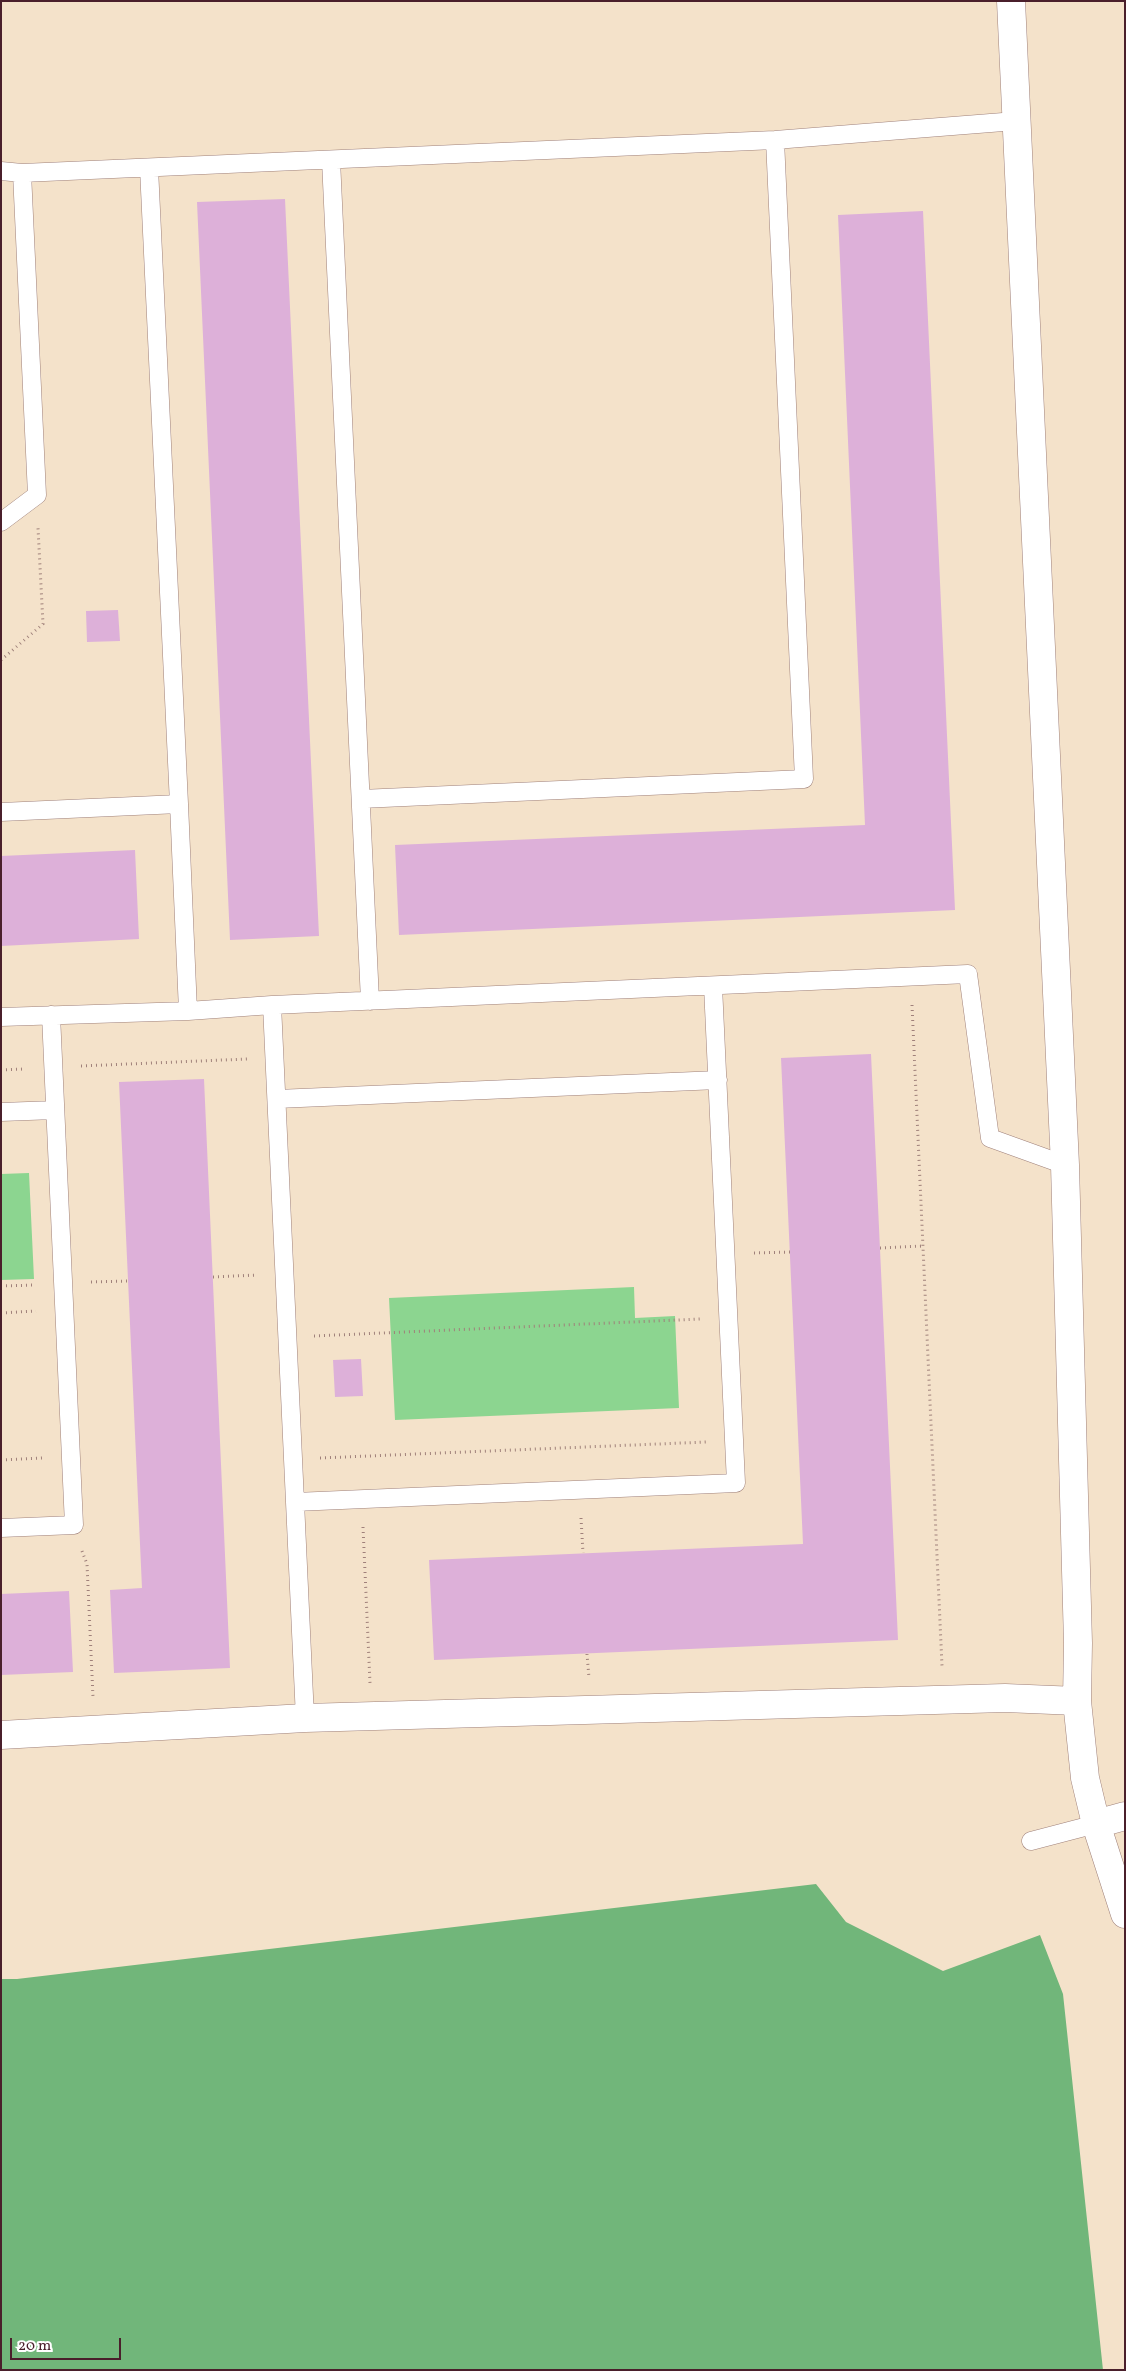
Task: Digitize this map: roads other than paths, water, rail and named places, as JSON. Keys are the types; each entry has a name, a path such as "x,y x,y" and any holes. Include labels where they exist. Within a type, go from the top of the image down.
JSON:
{"street":[{"path":"1011,1 1065,1165 1078,1643 1077,1701 1085,1778 1096,1824 1125,1914"},
{"path":"1,1735 305,1718 943,1702 1005,1698 1077,1701"},
{"path":"1096,1824 1125,1816"}],"lane":[{"path":"1,171 22,173 150,168 775,140 1016,121"},
{"path":"361,798 804,779 775,140"},
{"path":"331,160 370,1001"},
{"path":"150,168 188,1011"},
{"path":"1,522 37,495 22,173"},
{"path":"1,812 179,804"},
{"path":"1,1017 188,1011 272,1005 968,974 990,1138 1065,1165"},
{"path":"295,1502 736,1483 713,986"},
{"path":"272,1005 305,1718"},
{"path":"1,1528 74,1525 51,1015"},
{"path":"277,1100 718,1080"},
{"path":"1,1112 55,1110"},
{"path":"1031,1841 1096,1824"}]}
